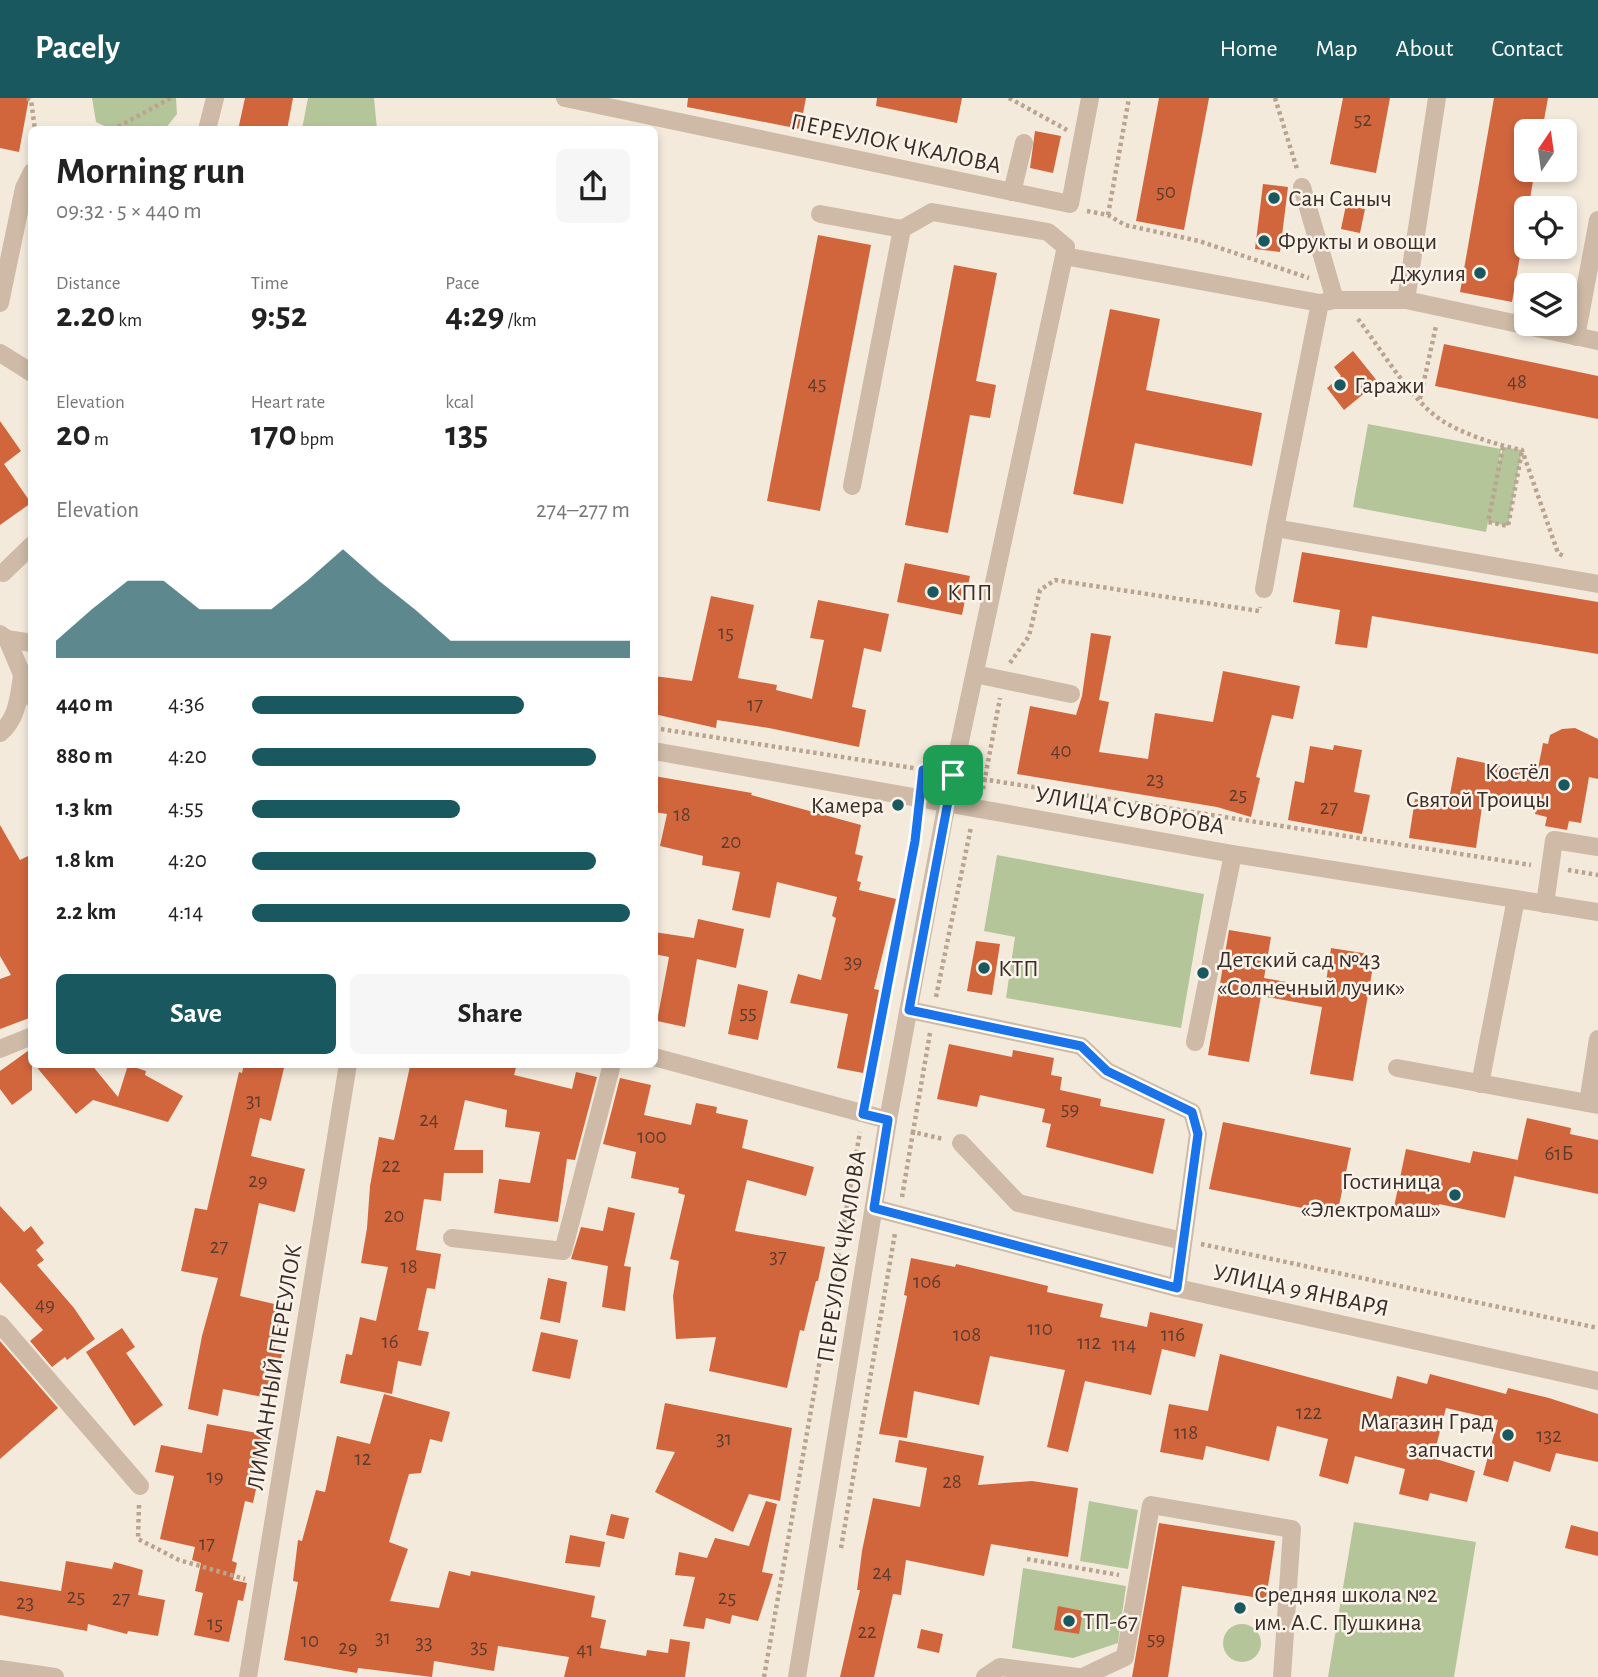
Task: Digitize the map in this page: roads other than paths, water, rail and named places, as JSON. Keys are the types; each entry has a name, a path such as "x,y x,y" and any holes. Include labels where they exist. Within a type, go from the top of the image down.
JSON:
{"street":[{"path":"208,126 215,98"},
{"name":"ПЕРЕУЛОК ЧКАЛОВА","path":"565,98 641,106 1070,204 1090,98"},
{"path":"1406,300 1437,98"},
{"path":"1012,192 1024,143"},
{"path":"0,303 24,188 28,180"},
{"path":"1264,589 1275,528 1327,302 1302,187"},
{"path":"820,214 902,229 932,212 1048,232 1066,247 1064,256 1327,302 1406,300 1598,341"},
{"path":"1576,337 1598,220"},
{"path":"852,486 902,229"},
{"name":"ПЕРЕУЛОК ЧКАЛОВА","path":"797,1677 888,1120 947,802 1064,256"},
{"path":"0,353 28,370"},
{"path":"1275,528 1598,584"},
{"path":"3,573 28,549"},
{"path":"3,636 28,642"},
{"path":"3,636 28,689"},
{"path":"975,674 1071,694"},
{"path":"0,733 6,728 17,707 22,676"},
{"name":"УЛИЦА СУВОРОВА","path":"658,752 1233,854 1598,912"},
{"path":"1545,904 1554,840 1598,847"},
{"path":"1195,1042 1233,854"},
{"path":"1480,1084 1517,899"},
{"path":"909,1010 1081,1046 1107,1071 1192,1112 1198,1134 1177,1288"},
{"path":"0,1049 28,1038"},
{"path":"1397,1068 1593,1104 1598,1039"},
{"path":"658,1058 888,1120"},
{"name":"ЛИМАННЫЙ ПЕРЕУЛОК","path":"248,1677 347,1068"},
{"path":"452,1238 563,1251 611,1068"},
{"path":"961,1143 1018,1203 1183,1241"},
{"name":"УЛИЦА 9 ЯНВАРЯ","path":"874,1208 900,1206 1177,1288 1598,1381"},
{"path":"0,1324 140,1486"},
{"path":"985,1677 1000,1667 1080,1677 1125,1657 1151,1505 1292,1529 1282,1677"},
{"path":"0,1669 55,1677"}],"place":[{"name":"Сан Саныч","path":"1274,198"},
{"name":"Фрукты и овощи","path":"1264,241"},
{"name":"Джулия","path":"1480,273"},
{"name":"Гаражи","path":"1340,385"},
{"name":"КПП","path":"933,592"},
{"name":"Костёл Святой Троицы","path":"1564,785"},
{"name":"Камера","path":"898,805"},
{"name":"КТП","path":"984,968"},
{"name":"Детский сад №43 «Солнечный лучик»","path":"1203,973"},
{"name":"Гостиница «Электромаш»","path":"1455,1195"},
{"name":"Магазин Град запчасти","path":"1508,1435"},
{"name":"Средняя школа №2 им. А.С. Пушкина","path":"1240,1608"},
{"name":"ТП-67","path":"1069,1621"}]}
